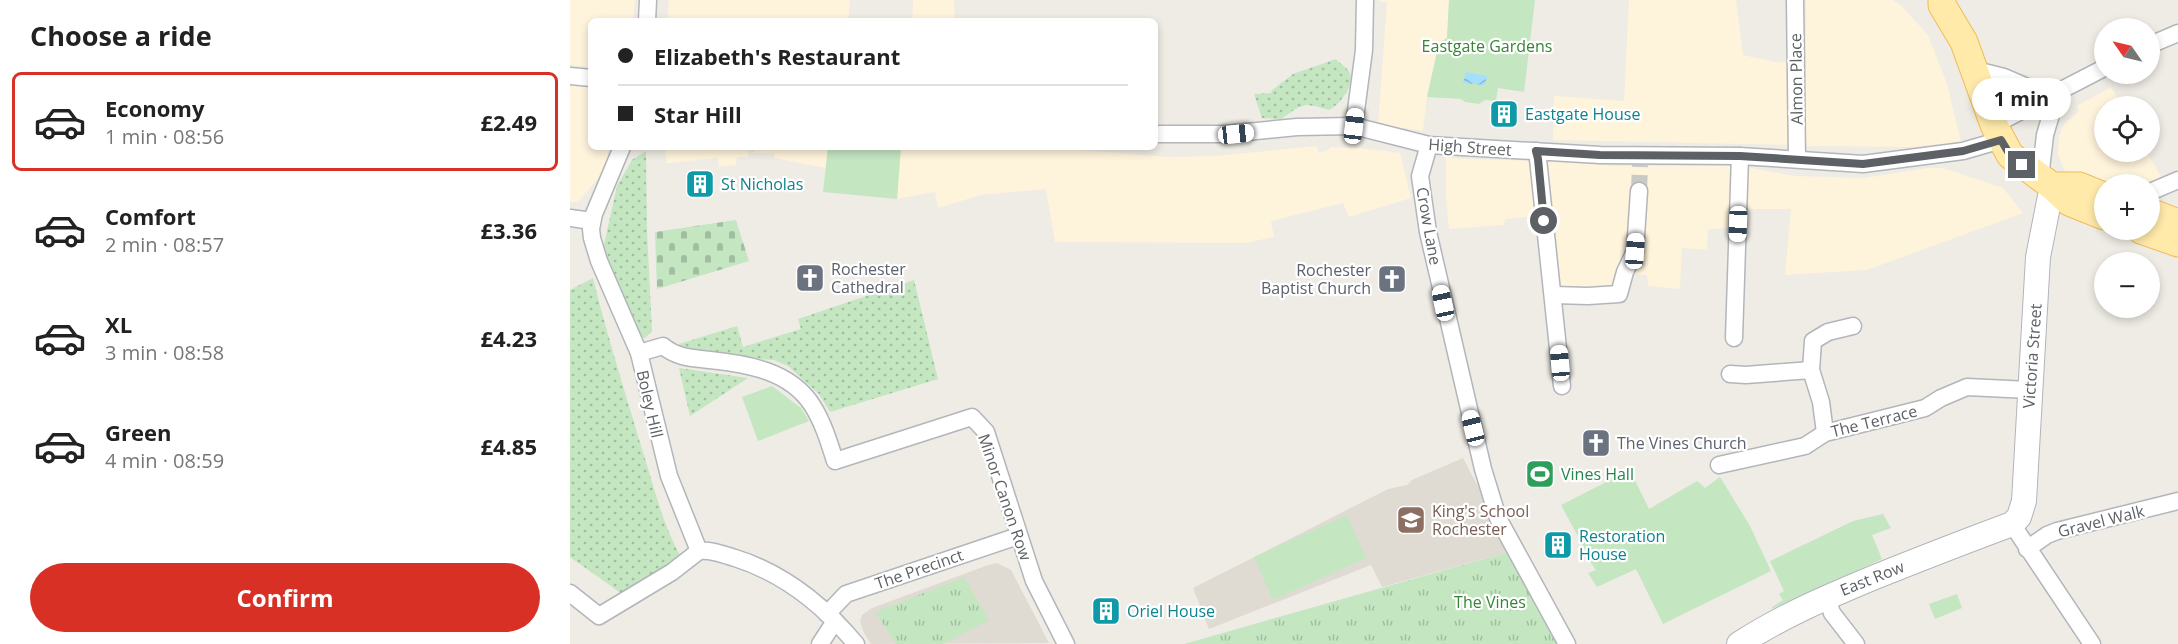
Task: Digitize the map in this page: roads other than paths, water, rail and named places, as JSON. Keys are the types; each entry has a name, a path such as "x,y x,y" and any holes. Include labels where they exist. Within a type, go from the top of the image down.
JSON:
{"main road":[{"path":"1934,2 1964,42 1998,132 2010,155 2069,202 2094,212"},
{"path":"2046,182 2079,186 2094,192"},
{"name":"Victoria Street","path":"2012,524 2019,517 2024,501 2038,257 2046,182"},
{"path":"2160,217 2178,223"},
{"path":"2160,237 2178,243"},
{"name":"East Row","path":"1739,644 1776,620 1827,597 2012,524"}],"street":[{"path":"647,18 648,0"},
{"path":"1354,126 1364,50 1365,0"},
{"name":"Almon Place","path":"1795,0 1797,159"},
{"path":"2160,41 2178,33"},
{"path":"1976,70 2004,77 2032,89 2058,91 2045,135 2046,182"},
{"name":"High Street","path":"1158,134 1226,134 1297,127 1354,126 1429,145 1640,160 1740,156 1863,164 1963,151 1998,132 2058,91 2094,73"},
{"path":"570,76 588,78"},
{"name":"Crow Lane","path":"1429,145 1420,176 1428,232 1483,469 1498,518 1566,644"},
{"path":"570,218 592,221 621,150"},
{"path":"1536,151 1562,386"},
{"path":"1734,338 1740,156"},
{"path":"2160,188 2178,180"},
{"path":"1553,295 1619,294 1625,272 1635,251 1639,191"},
{"name":"Boley Hill","path":"592,221 591,232 598,257 639,352 672,486 699,551"},
{"path":"1826,433 1821,402 1811,370 1813,341 1828,332 1853,326"},
{"name":"Minor Canon Row","path":"639,352 663,346 680,356 752,366 783,378 813,407 835,461 972,417 986,432 1034,581 1066,644"},
{"path":"1730,374 1811,370"},
{"name":"The Terrace","path":"1719,465 1805,446 1826,433 1925,408 1967,387 2029,390"},
{"name":"Gravel Walk","path":"2027,549 2057,531 2178,501"},
{"path":"2012,524 2092,644"},
{"name":"The Precinct","path":"820,644 831,617 846,594 1018,536"},
{"path":"570,593 599,616 672,572 699,551 709,550 763,569 804,595 831,617 856,644"},
{"path":"1827,597 1832,613 1856,644"}],"water":[{"path":"1466,72 1487,76 1485,85 1463,83"}],"tunnel":[{"path":"1639,191 1640,165"}],"place":[{"name":"Eastgate House","path":"1504,114"},
{"name":"St Nicholas","path":"700,184"},
{"name":"Rochester Cathedral","path":"810,278"},
{"name":"Rochester Baptist Church","path":"1392,279"},
{"name":"The Vines Church","path":"1596,443"},
{"name":"Vines Hall","path":"1540,474"},
{"name":"King's School Rochester","path":"1411,520"},
{"name":"Restoration House","path":"1558,545"},
{"name":"Oriel House","path":"1106,611"}],"park label":[{"name":"Eastgate Gardens","path":"1487,46"},
{"name":"The Vines","path":"1490,602"}]}
